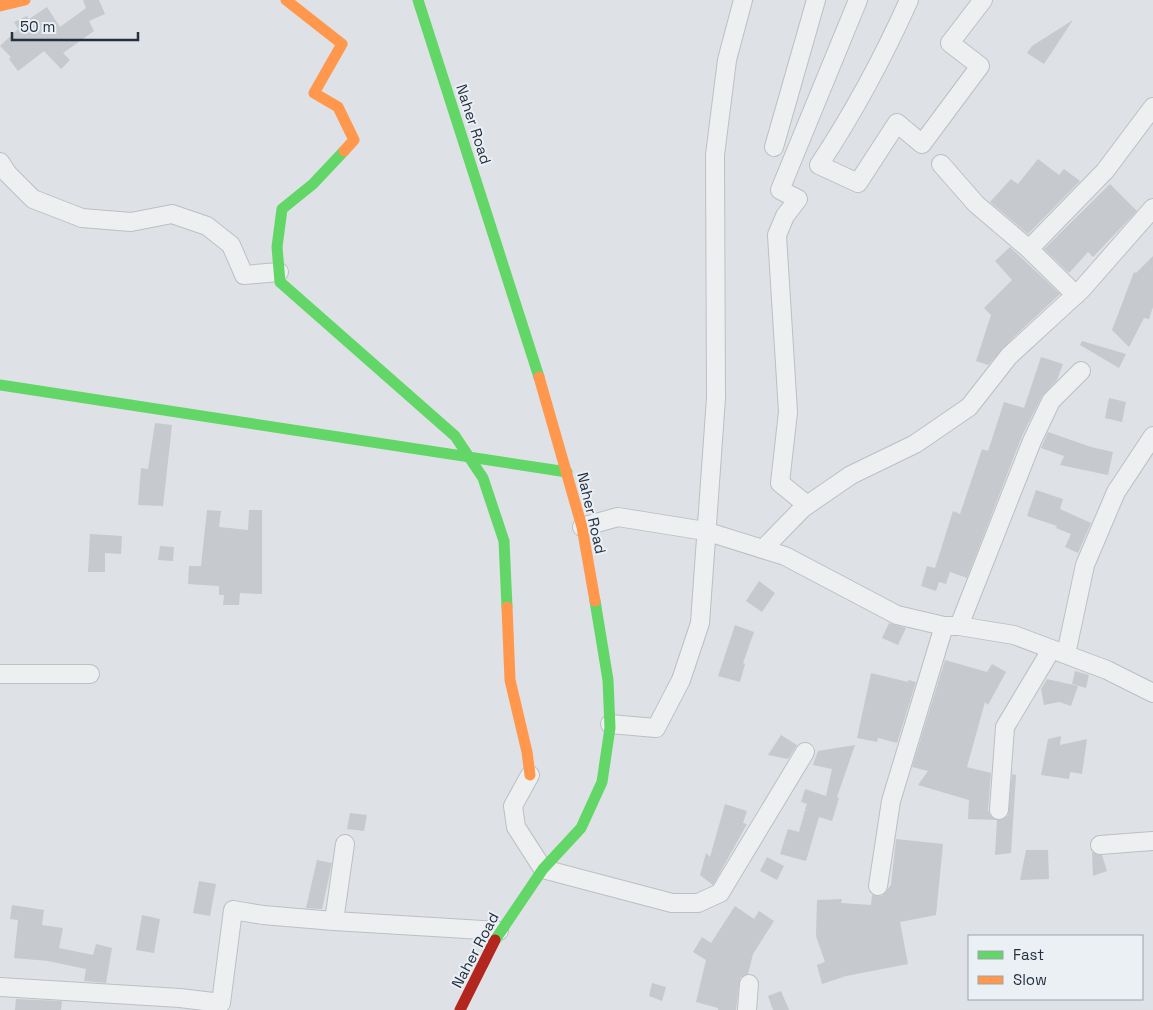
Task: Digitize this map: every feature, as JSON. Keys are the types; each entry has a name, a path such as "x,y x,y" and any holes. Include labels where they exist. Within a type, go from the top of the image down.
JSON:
{"main road":[{"path":"0,6 25,0"},
{"path":"286,0 342,44 314,93 338,107 354,140 314,184 282,208 277,247 280,282 455,436 484,478 504,541 510,680 527,752 530,775"},
{"name":"Naher Road","path":"418,0 536,364 582,526 608,680 610,724 602,782 581,828 543,869 499,931 460,1010"},
{"path":"0,385 567,472"}],"street":[{"path":"610,724 656,728 681,680 700,623 705,531 716,398 715,155 727,60 743,0"},
{"path":"774,147 816,0"},
{"path":"807,505 780,483 788,412 777,235 785,216 798,199 780,190 858,0"},
{"path":"909,0 884,56 853,113 820,165 858,184 897,124 922,144 980,66 950,43 983,0"},
{"path":"1029,249 1105,171 1153,107"},
{"path":"0,162 8,174 33,199 82,218 131,222 172,214 207,226 231,245 244,275 279,272"},
{"path":"941,164 995,222 1029,249 1076,295"},
{"path":"763,550 807,505 851,475 915,444 969,407 1009,356 1076,295 1153,208"},
{"path":"878,886 891,801 952,626 1051,401 1082,371"},
{"path":"999,810 1005,728 1058,652 1086,565 1116,492 1153,436"},
{"path":"582,526 618,517 705,531 786,556 897,615 952,626 1014,635 1107,670 1153,693"},
{"path":"0,674 90,674"},
{"path":"530,775 513,806 516,827 543,869 672,903 698,903 720,893 805,752"},
{"path":"1100,845 1153,841"},
{"path":"334,921 345,844"},
{"path":"0,987 180,998 221,1003 233,910 263,915 334,921 499,931"},
{"path":"747,1010 749,984"}],"building":[{"path":"83,0 99,0 105,14 89,21 94,31 63,53 70,60 61,69 44,51 18,71 9,59 11,57 0,46 18,29 14,22 27,16 29,19 47,7 60,27 86,8"},
{"path":"1073,20 1044,64 1027,53 1032,46"},
{"path":"1038,159 1059,175 1064,169 1080,181 1028,234 990,202 1011,179 1018,184"},
{"path":"1110,184 1137,211 1093,257 1088,252 1069,273 1044,249"},
{"path":"1010,247 1060,294 1016,335 988,365 976,361 991,315 984,308 1012,280 995,261"},
{"path":"1153,256 1153,307 1149,319 1144,318 1129,347 1112,330 1134,272 1136,273"},
{"path":"1082,341 1126,354 1119,368 1080,345"},
{"path":"1041,357 1063,364 1057,380 1042,396 1022,436 967,578 950,572 946,584 939,582 936,591 921,586 927,566 935,568 953,511 960,514 982,449 988,451 1004,402 1024,408"},
{"path":"1109,398 1126,402 1122,422 1105,418"},
{"path":"155,423 172,425 163,506 138,505 141,468 148,469"},
{"path":"1048,432 1091,447 1113,452 1108,475 1060,465 1064,456 1041,448"},
{"path":"1036,490 1063,499 1060,509 1091,523 1078,553 1065,547 1071,534 1056,528 1057,526 1027,516"},
{"path":"207,510 221,511 219,527 248,530 249,510 262,510 262,594 240,593 239,605 223,605 224,595 219,595 219,586 188,584 189,566 201,566"},
{"path":"90,534 122,536 121,554 105,553 105,572 88,572"},
{"path":"160,546 174,547 173,561 158,560"},
{"path":"759,581 775,593 762,612 746,601"},
{"path":"889,623 906,628 898,645 882,638"},
{"path":"735,625 754,632 743,663 745,664 740,682 718,676"},
{"path":"945,660 987,672 992,664 1006,672 988,705 985,702 967,767 991,773 988,810 990,815 998,820 1008,816 1012,774 1016,775 1011,853 995,855 997,820 968,819 969,800 918,785 928,771 912,767"},
{"path":"1075,671 1089,675 1086,688 1072,684"},
{"path":"871,673 908,682 908,680 916,682 897,743 878,738 877,742 857,738"},
{"path":"1047,679 1078,686 1071,706 1059,702 1044,705 1041,689"},
{"path":"781,735 797,745 788,759 768,755"},
{"path":"1061,736 1060,745 1087,739 1082,774 1070,772 1069,779 1041,775 1048,739"},
{"path":"855,745 837,797 839,798 832,821 819,817 806,861 780,854 788,829 799,832 805,810 808,811 805,809 807,804 801,802 805,789 826,796 832,769 813,765 818,751"},
{"path":"725,804 747,811 743,823 747,824 713,885 700,875 706,853 710,857"},
{"path":"350,813 367,815 364,831 347,829"},
{"path":"896,839 943,844 936,915 900,922 908,964 846,976 822,984 817,965 825,962 816,936 817,900 842,899 841,903 871,905 872,895 882,896 891,885"},
{"path":"1026,850 1048,850 1049,879 1020,880"},
{"path":"1092,852 1102,855 1107,871 1093,876"},
{"path":"767,857 784,866 777,880 760,871"},
{"path":"317,860 332,863 322,909 306,908"},
{"path":"199,881 216,884 210,916 193,913"},
{"path":"12,905 44,910 42,925 63,928 59,948 93,955 96,944 112,948 106,983 84,981 86,969 48,961 14,958 18,920 10,919"},
{"path":"735,906 754,919 759,911 774,921 753,954 748,974 740,978 736,1010 718,1010 718,1008 696,1002 706,960 693,952 702,937 711,943"},
{"path":"142,915 160,919 154,953 136,950"},
{"path":"652,983 666,987 662,1001 649,996"},
{"path":"781,991 789,1010 773,1010 768,996"},
{"path":"16,999 62,1001 61,1010 15,1010"}],"traffic: fast":[{"path":"418,0 539,377"},
{"path":"344,151 313,184 282,209 277,247 280,282 455,436 483,478 504,541 507,607"},
{"path":"0,385 567,472"},
{"path":"495,940 543,869 581,828 602,782 610,728 608,680 595,601"}],"traffic: slow":[{"path":"0,6 25,0"},
{"path":"286,0 342,44 314,93 338,107 354,140 344,151"},
{"path":"539,377 582,527 595,601"},
{"path":"507,607 510,680 527,752 530,775"}],"traffic: jam":[{"path":"460,1010 495,940"}]}
